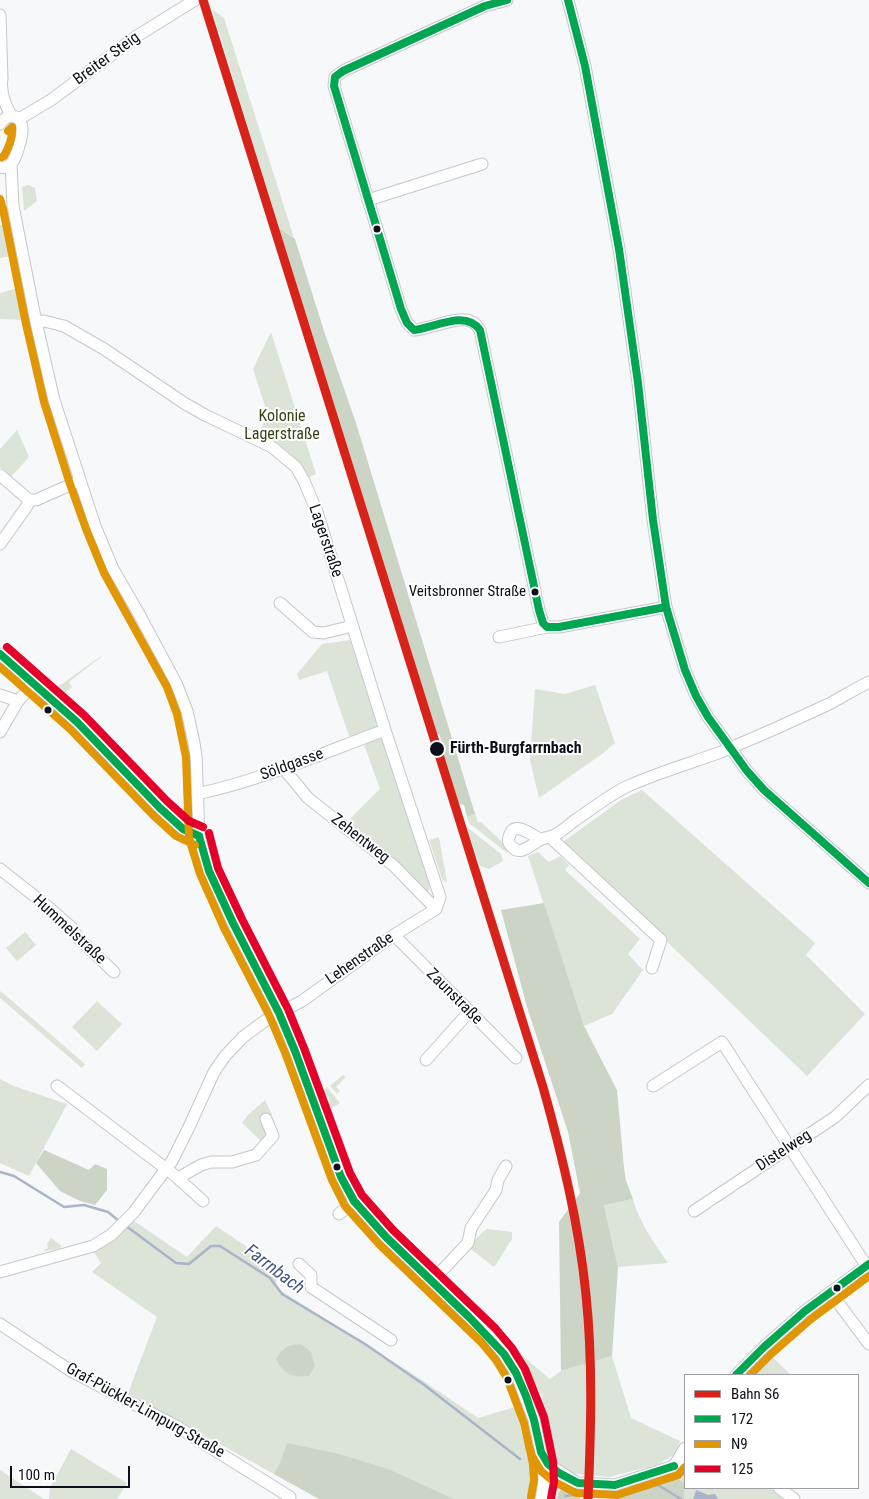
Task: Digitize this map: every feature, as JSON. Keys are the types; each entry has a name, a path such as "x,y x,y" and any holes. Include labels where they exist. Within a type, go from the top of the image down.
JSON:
{"street":[{"name":"Breiter Steig","path":"9,121 51,100 137,36 195,0"},
{"path":"507,0 485,6 343,71 335,77 334,86 401,309 407,323 414,330 422,330 460,319 471,321 480,330 539,610 543,623 547,627"},
{"path":"568,0 585,66 620,249 653,520 666,607 682,661 696,696 708,717 747,771 764,790 869,883"},
{"path":"0,16 2,79 0,88 18,148 4,167 54,400 94,526 113,569 176,682 187,711 194,743 199,836 209,871 296,1051 341,1177 354,1201 386,1237 488,1335 504,1354 516,1373 534,1420 541,1452 544,1482 541,1499"},
{"path":"368,200 482,164"},
{"name":"Lagerstraße","path":"36,322 44,321 64,326 104,348 191,407 226,426 272,447 296,467 317,512 385,730 440,897 437,906"},
{"path":"0,475 29,500 36,500 79,481"},
{"path":"0,544 27,506 29,500"},
{"path":"280,603 313,632 324,633 352,626"},
{"path":"499,637 666,607"},
{"path":"0,654 86,732 160,808 183,829 199,836"},
{"path":"652,968 661,940 545,838 628,786 730,748 831,703 869,682"},
{"path":"0,732 18,701 34,684"},
{"path":"0,695 18,701"},
{"name":"Söldgasse","path":"198,794 228,787 284,769 385,730"},
{"name":"Zehentweg","path":"284,769 308,798 394,866 437,906"},
{"name":"Hummelstraße","path":"0,869 72,928 77,937 114,972"},
{"name":"Lehenstraße","path":"0,1272 93,1246 111,1235 134,1212 167,1169 214,1072 225,1056 243,1037 266,1020 302,1001 437,906"},
{"name":"Zaunstraße","path":"394,935 516,1058"},
{"path":"426,1060 469,1012"},
{"path":"653,1086 722,1042 868,1267 805,1311 737,1374"},
{"name":"Distelweg","path":"694,1211 835,1117 869,1085"},
{"path":"57,1086 167,1169 204,1201"},
{"path":"178,1178 210,1162 232,1162 256,1155 273,1136 266,1118"},
{"path":"432,1281 468,1243 471,1228 496,1190 498,1180 506,1166"},
{"path":"339,1214 354,1201"},
{"path":"299,1264 311,1275 311,1287 391,1340"},
{"path":"830,1292 869,1344"},
{"name":"Graf-Pückler-Limpurg-Straße","path":"0,1324 71,1371 176,1426 290,1497"},
{"path":"544,1482 615,1485 680,1465 684,1451"},
{"path":"541,1452 548,1464 578,1483"},
{"path":"780,1489 794,1499"}],"green space":[{"path":"212,9 224,18 294,238 279,228"},
{"path":"28,185 35,188 37,201 24,211 22,187"},
{"path":"0,225 5,225 11,256 0,258"},
{"path":"279,228 295,239 356,423 475,814 467,817 464,805 459,804 439,742 442,742 439,734 437,734"},
{"path":"18,288 25,320 0,319 0,293"},
{"name":"Kolonie Lagerstraße","path":"271,332 316,474 306,479 294,457 278,443 259,432 268,415 253,369"},
{"path":"17,430 29,457 11,477 0,467 0,449"},
{"path":"350,640 378,727 350,739 327,671 299,680 297,674 322,644"},
{"path":"101,656 69,682 72,687 62,695 55,689"},
{"path":"595,685 615,743 539,798 530,760 535,689 565,694"},
{"path":"382,737 430,885 429,891 426,892 346,823 380,789 364,744"},
{"path":"642,790 815,943 806,955 865,1014 807,1076 563,842 621,800"},
{"path":"475,814 478,822 481,822 501,841 507,853 469,823 467,817"},
{"path":"467,827 501,854 503,861 489,869 480,866"},
{"path":"439,837 447,883 442,879 429,840"},
{"path":"538,852 549,862 560,856 569,865 565,870 640,939 628,954 643,970 612,1014 584,1026 528,856"},
{"path":"544,903 584,1026 617,1090 624,1168 626,1181 633,1199 604,1205 618,1267 612,1356 561,1371 559,1222 580,1193 568,1132 527,1007 501,910"},
{"path":"25,932 36,945 17,961 6,948"},
{"path":"0,991 85,1064 82,1068 0,998"},
{"path":"97,1001 122,1024 97,1051 72,1027"},
{"path":"343,1075 346,1077 336,1087 340,1091 337,1094 330,1086"},
{"path":"0,1079 14,1086 67,1104 29,1176 0,1163"},
{"path":"327,1087 340,1103 329,1110 326,1103 330,1101 328,1096 324,1098 322,1092"},
{"path":"265,1100 272,1115 266,1119 273,1132 263,1143 242,1123"},
{"path":"335,1145 347,1161 354,1178 352,1180 344,1168"},
{"path":"44,1150 89,1170 95,1164 107,1169 107,1190 95,1205 80,1201 60,1191 36,1163"},
{"path":"633,1199 643,1224 668,1263 618,1267 604,1204"},
{"path":"134,1221 187,1257 216,1226 280,1269 275,1287 425,1382 478,1418 515,1407 536,1487 534,1499 319,1499 128,1393 157,1317 92,1272 101,1263 93,1251"},
{"path":"487,1229 512,1232 512,1239 494,1267 468,1247"},
{"path":"51,1238 62,1246 59,1249 44,1251 48,1248 47,1244"},
{"path":"507,1343 550,1379 561,1371 612,1356 631,1418 680,1441 676,1454 656,1465 609,1477 569,1473 554,1458 549,1446 542,1395"},
{"path":"301,1344 311,1352 315,1366 309,1376 289,1374 276,1359 286,1348"},
{"path":"768,1353 790,1374 748,1374"},
{"path":"287,1443 339,1454 388,1469 454,1499 319,1499 274,1474"},
{"path":"71,1449 127,1483 117,1499 49,1499 50,1488"},
{"path":"0,1470 44,1499 0,1499"},
{"path":"684,1473 684,1483 673,1475"},
{"path":"673,1475 684,1483 684,1499 617,1499 618,1487"},
{"path":"562,1488 580,1488 580,1499 557,1499 558,1493"},
{"path":"684,1489 772,1489 787,1499 684,1499"}],"water":[{"path":"696,1490 708,1495 715,1494 718,1499 693,1499"}],"waterway":[{"name":"Farrnbach","path":"0,1172 14,1176 64,1207 84,1205 108,1212 119,1221"},
{"name":"Farrnbach","path":"126,1226 176,1263 189,1264 211,1246 220,1246 270,1278 282,1294 365,1344 423,1384 520,1459"},
{"name":"Farrnbach","path":"565,1496 658,1485 681,1499"}],"rail line":[{"name":"S6","path":"203,0 543,1087 557,1138 579,1242 588,1320 591,1397 588,1499"}],"transit line":[{"name":"172","path":"507,0 485,6 343,71 335,77 334,86 401,309 407,323 414,330 458,320 474,324 480,330 543,623 547,627 559,627 666,607"},
{"name":"172","path":"568,0 585,66 619,249 638,383 653,520 666,607 685,670 696,696 708,717 747,771 764,790 869,883"},
{"name":"N9","path":"2,157 8,149 12,127 8,131"},
{"name":"N9","path":"0,199 44,402 70,484 104,573 167,687 177,714 186,757 189,838 200,874 224,928 270,1017 332,1180 345,1206 379,1244 481,1342 496,1360 507,1378 524,1423 533,1464 534,1480 531,1497"},
{"name":"125","path":"7,647 84,715 167,801 189,821 203,827"},
{"name":"172","path":"0,654 77,722 160,808 183,829 199,836"},
{"name":"N9","path":"0,667 70,729 153,815 176,836 195,845"},
{"name":"125","path":"209,833 218,868 288,1009 350,1173 362,1195 393,1230 495,1328 512,1348 525,1369 544,1417 553,1461 554,1482 551,1499"},
{"name":"172","path":"199,836 209,871 279,1013 295,1051 341,1177 354,1201 386,1237 469,1317 504,1354 516,1373 526,1396 534,1420 541,1452 548,1464 559,1473 578,1483 615,1485 674,1466"},
{"name":"172","path":"737,1374 805,1311 869,1264"},
{"name":"N9","path":"751,1374 811,1319 869,1276"},
{"name":"N9","path":"529,1446 532,1456 541,1471 553,1481 576,1493 617,1495 678,1475 684,1468"}],"place":[{"name":"Veitsbronner Straße","path":"535,592"},
{"name":"Fürth-Burgfarrnbach","path":"437,749"}]}
